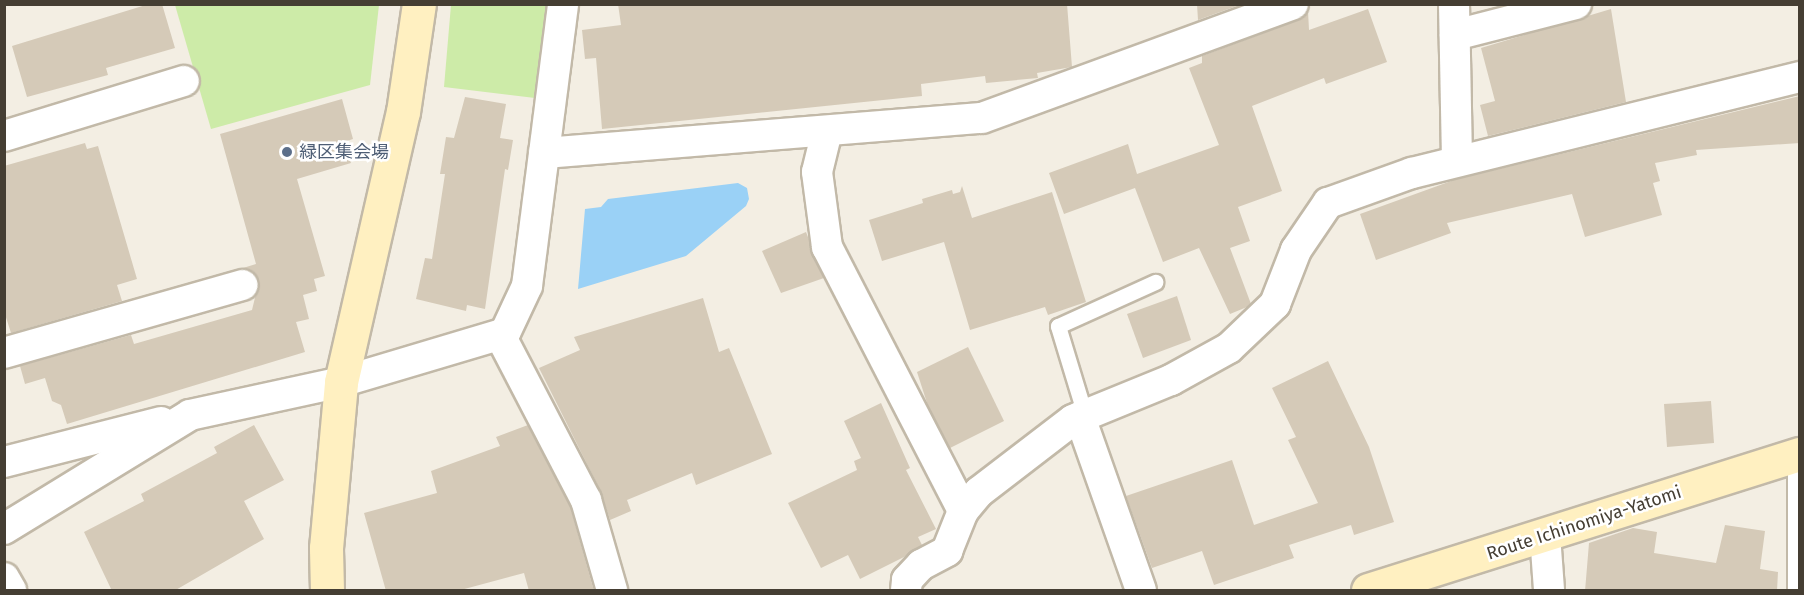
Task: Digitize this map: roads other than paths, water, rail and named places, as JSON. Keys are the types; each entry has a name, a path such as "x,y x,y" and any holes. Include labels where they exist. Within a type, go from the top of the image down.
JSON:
{"street":[{"path":"327,591 326,548 341,382 403,112 419,4"},
{"path":"4,462 190,415 341,382 506,333 527,286 563,4"},
{"path":"544,153 982,118 1293,4"},
{"path":"1454,4 1457,161"},
{"path":"1455,35 1576,4"},
{"path":"906,591 907,580 921,565 947,551 963,511 979,492 1083,416 1171,380 1230,348 1275,304 1296,250 1328,203 1457,161 1800,77"},
{"path":"4,136 184,81"},
{"path":"827,130 817,172 827,247 963,511"},
{"path":"4,354 242,285"},
{"path":"500,335 586,500 612,591"},
{"path":"4,529 190,415"},
{"path":"1083,416 1141,591"},
{"name":"Route Ichinomiya-Yatomi","path":"1368,591 1797,454"},
{"path":"1545,535 1549,591"},
{"path":"4,578 11,591"}],"lane":[{"path":"1083,416 1058,326 1155,282"},
{"path":"1796,591 1797,454"}],"water":[{"path":"738,183 747,188 749,199 746,206 686,256 578,289 585,209 601,207 608,199"}],"place":[{"name":"緑区集会場","path":"287,152"}]}
